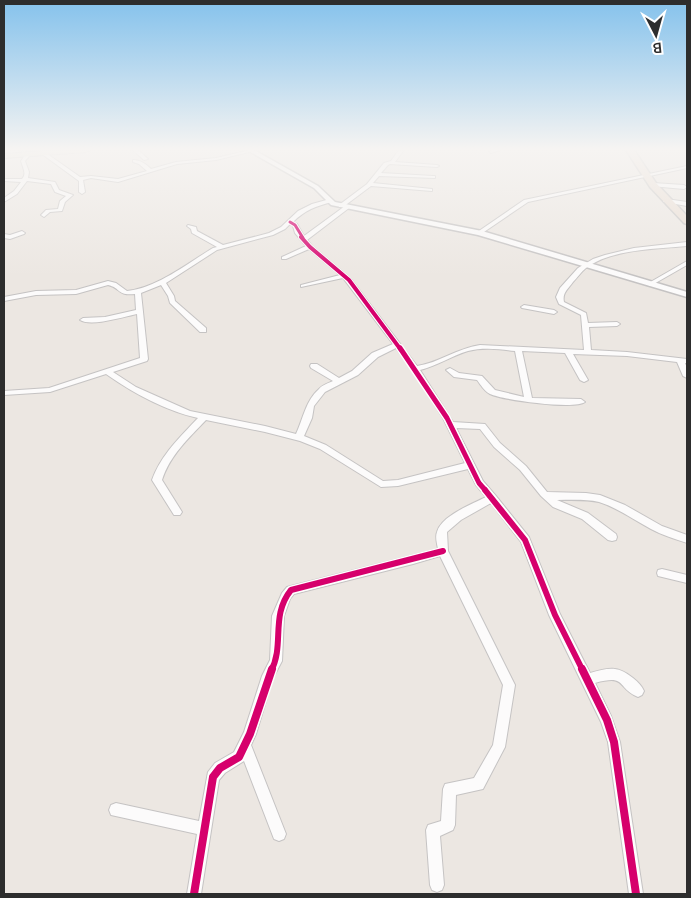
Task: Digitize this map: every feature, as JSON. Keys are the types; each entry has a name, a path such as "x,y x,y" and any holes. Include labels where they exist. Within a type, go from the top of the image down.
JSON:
{"highway":[{"path":"659,192 687,221"}],"street":[{"path":"44,214 48,211 60,210 63,201 70,195 57,192"},
{"path":"320,192 333,204 479,233 687,295"},
{"path":"284,258 307,243 361,192"},
{"path":"479,233 526,200 565,192"},
{"path":"4,299 36,294 76,292 108,283 114,284 128,293 138,292 162,282 200,257 222,247 271,234 283,228 296,214 330,201"},
{"path":"666,201 687,204"},
{"path":"290,222 295,225 298,233 307,243 344,276 415,368 451,425 479,483 525,540 555,615 607,720 614,742 636,894"},
{"path":"190,226 194,228 194,232 222,247"},
{"path":"4,236 10,237 22,232"},
{"path":"550,322 554,312 561,303 560,296 563,289 585,266 637,249 687,244"},
{"path":"678,245 687,253"},
{"path":"650,284 687,263"},
{"path":"303,286 344,276"},
{"path":"162,282 171,296 172,302 203,330"},
{"path":"4,393 50,390 144,359 138,292"},
{"path":"561,303 583,312 588,352"},
{"path":"524,308 554,312"},
{"path":"83,320 105,319 140,311"},
{"path":"585,325 617,324"},
{"path":"299,438 308,418 310,406 322,390 355,373 375,355 397,345"},
{"path":"415,368 426,367 457,352 472,348 499,347 627,354 684,360 687,376"},
{"path":"518,349 529,400"},
{"path":"568,352 584,380"},
{"path":"314,366 338,382"},
{"path":"450,370 457,375 479,378 493,392 529,400 581,402"},
{"path":"107,371 133,389 188,413 299,438 323,447 381,484 398,483 470,465"},
{"path":"177,512 157,480 159,472 170,455 204,417"},
{"path":"451,425 482,426 497,445 523,468 544,494 556,504 585,516 612,537"},
{"path":"544,494 600,499 632,512 654,526 687,539"},
{"path":"438,885 433,830 448,825 450,789 472,787 478,784 499,747 509,685 443,551 441,533 444,527 493,498"},
{"path":"194,894 213,777 220,768 240,757 245,746 268,676 276,661 278,616 286,596 291,590 443,551"},
{"path":"662,573 687,579"},
{"path":"586,680 617,673 638,691"},
{"path":"245,746 279,834"},
{"path":"116,810 204,829"}],"cycle path":[{"path":"290,222 295,225 298,233 310,247 349,280 416,370 447,418 479,483 525,540 555,615 607,720 614,742 636,894"},
{"path":"194,894 213,777 220,768 239,757 250,734 268,676 276,661 278,616 286,596 291,590 443,551"}]}
